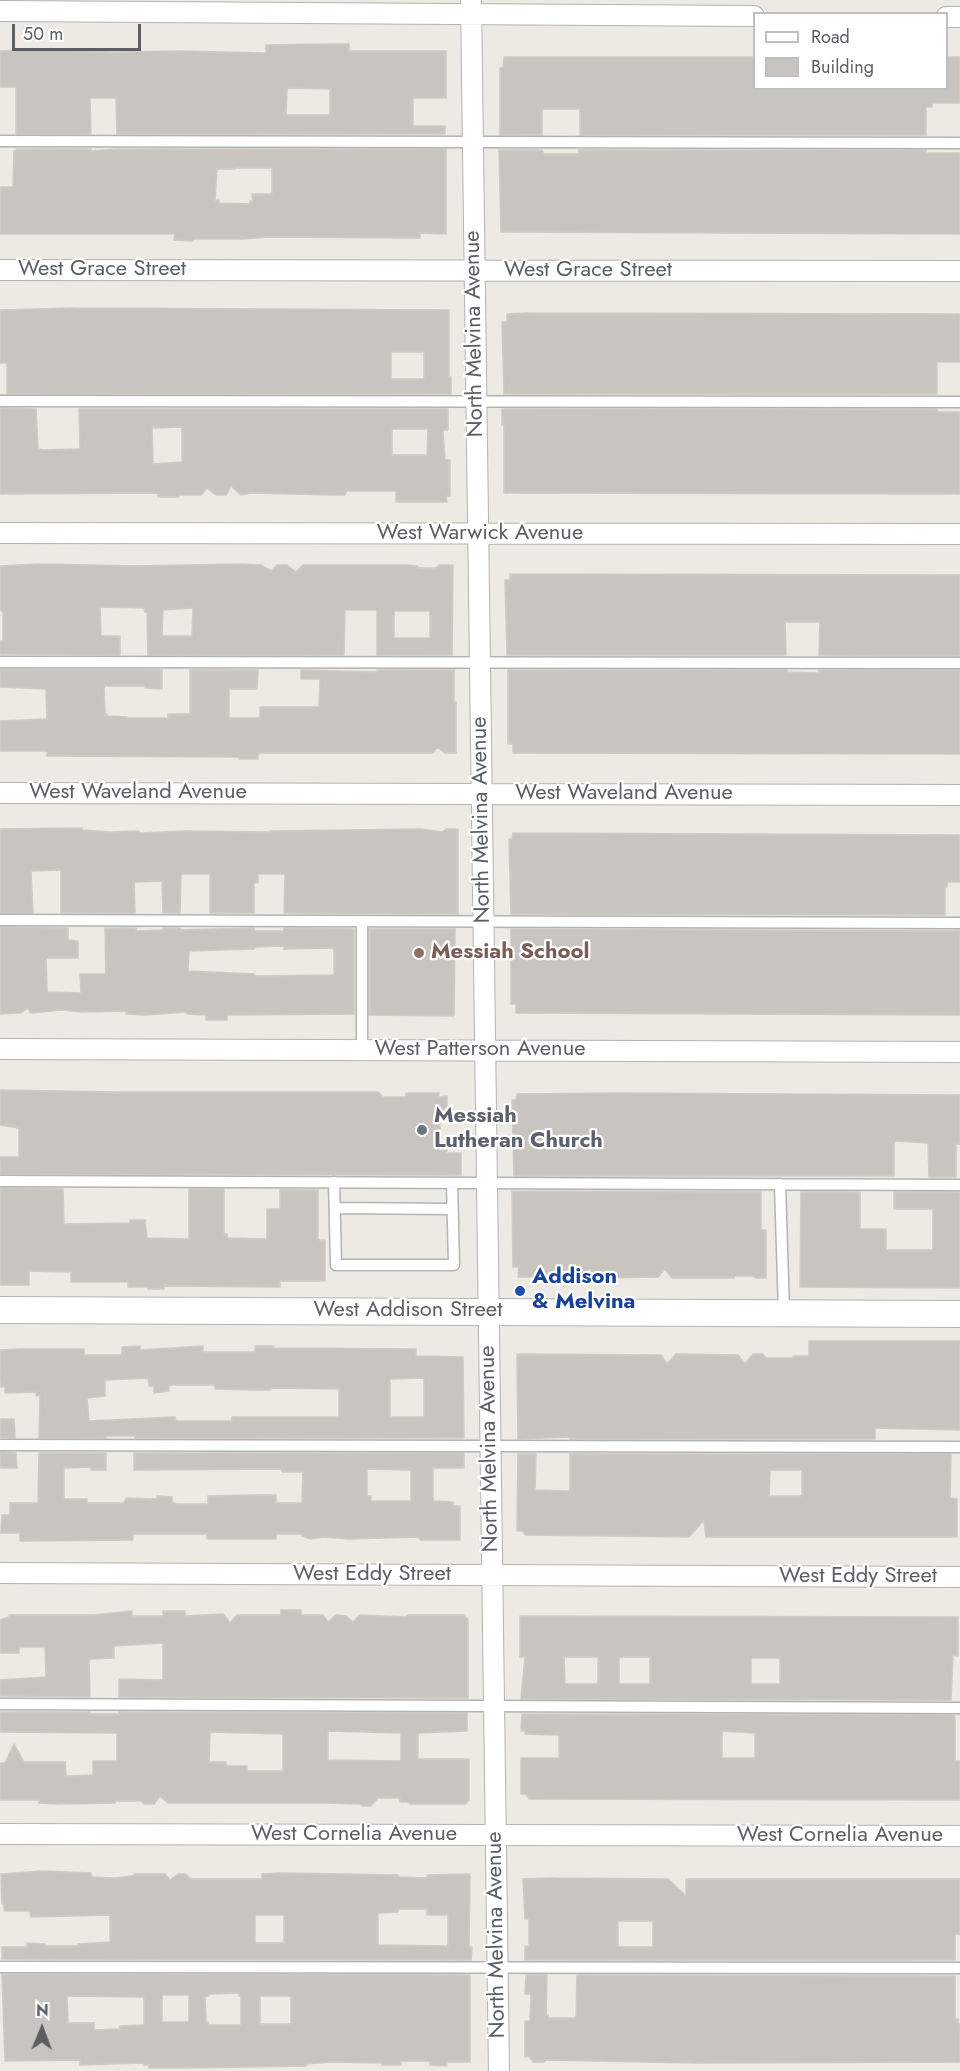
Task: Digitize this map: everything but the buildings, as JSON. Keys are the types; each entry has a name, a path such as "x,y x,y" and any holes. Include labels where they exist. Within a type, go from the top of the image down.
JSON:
{"street":[{"path":"0,11 471,8 753,16"},
{"name":"North Melvina Avenue","path":"471,8 499,2071"},
{"name":"West Grace Street","path":"0,270 960,271"},
{"name":"West Warwick Avenue","path":"0,533 960,534"},
{"name":"West Waveland Avenue","path":"0,793 960,795"},
{"name":"West Patterson Avenue","path":"0,1049 960,1052"},
{"name":"West Addison Street","path":"0,1310 960,1314"},
{"name":"West Eddy Street","path":"0,1573 960,1577"},
{"name":"West Cornelia Avenue","path":"0,1834 960,1836"}],"lane":[{"path":"0,141 960,143"},
{"path":"0,401 960,402"},
{"path":"0,662 960,663"},
{"path":"0,920 960,923"},
{"path":"362,922 362,1050"},
{"path":"0,1181 960,1185"},
{"path":"334,1182 336,1265 454,1265 452,1183"},
{"path":"780,1184 784,1313"},
{"path":"335,1208 452,1209"},
{"path":"0,1445 960,1447"},
{"path":"0,1704 960,1708"},
{"path":"0,1967 960,1968"}],"place":[{"name":"Messiah School","path":"419,953"},
{"name":"Messiah Lutheran Church","path":"422,1130"},
{"name":"Addison & Melvina","path":"520,1291"}]}
